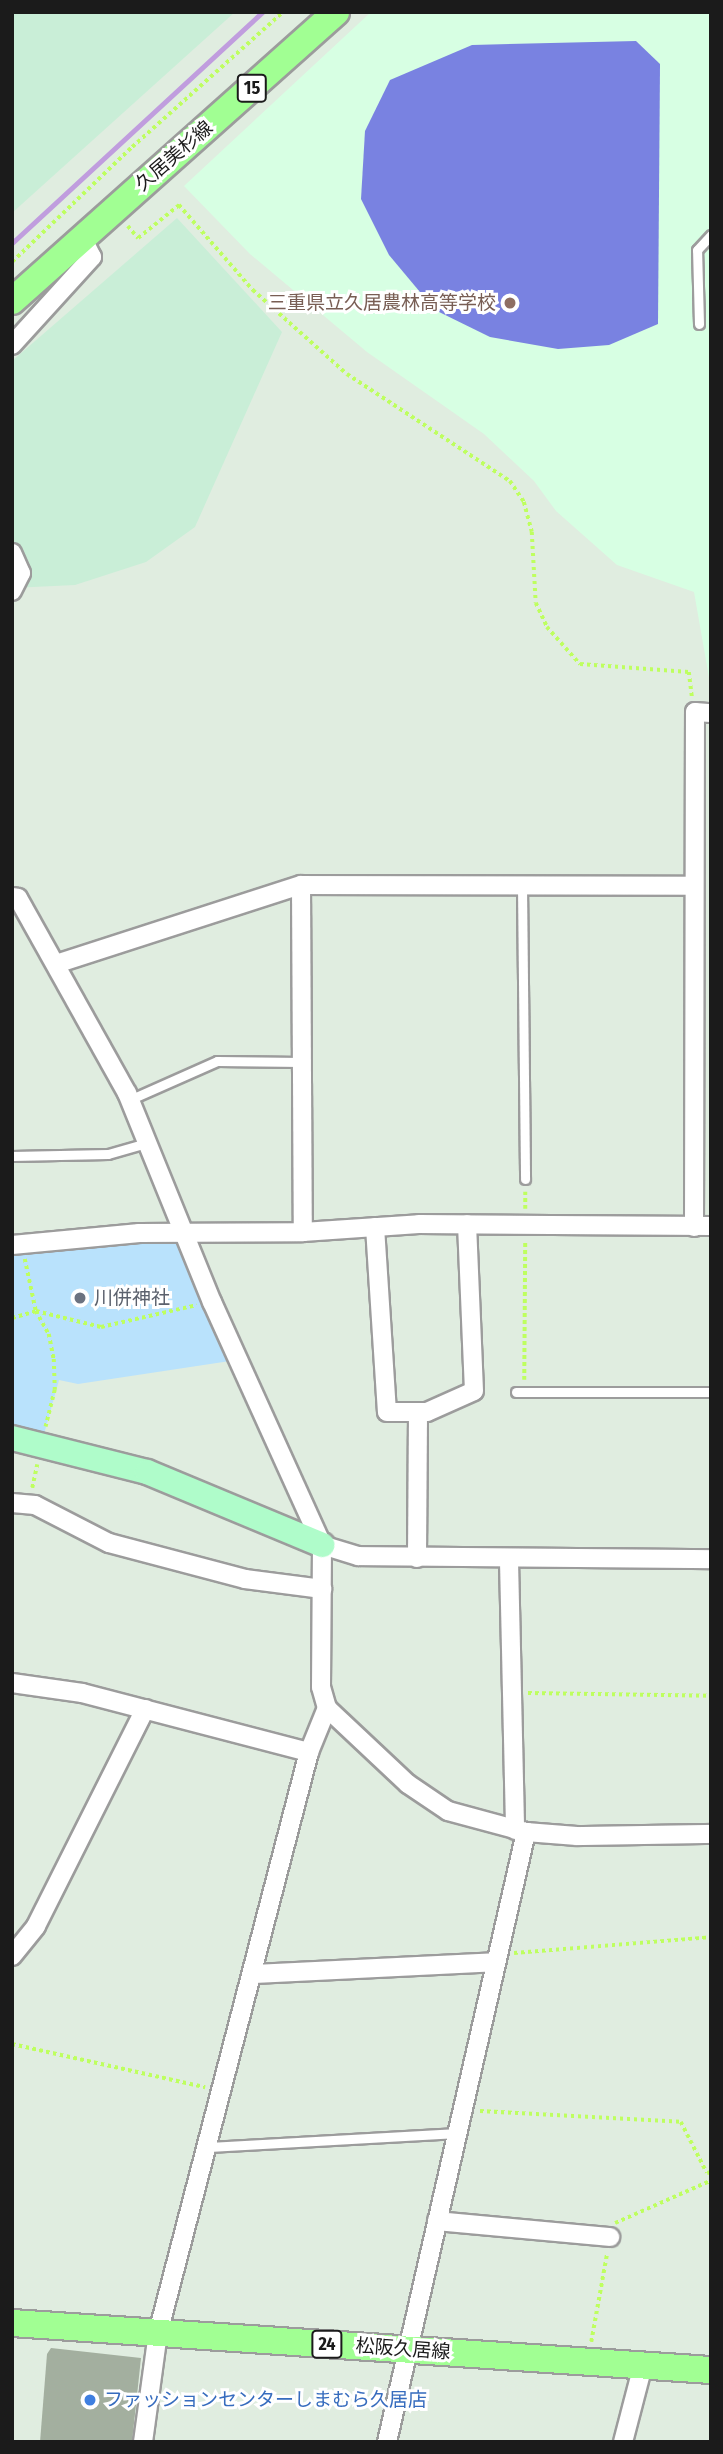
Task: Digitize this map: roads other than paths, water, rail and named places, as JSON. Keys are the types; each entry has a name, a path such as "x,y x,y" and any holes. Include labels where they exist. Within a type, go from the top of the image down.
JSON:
{"main road":[{"name":"久居美杉線","path":"12,300 336,12"},
{"name":"松阪久居線","path":"12,2323 711,2370"}],"street":[{"path":"12,345 92,257 82,237"},
{"path":"12,553 22,573 12,591"},
{"path":"17,1244 184,1232 303,1232 467,1224 702,1227 699,893 703,713"},
{"path":"56,964 301,885 522,886 699,893"},
{"path":"301,885 303,1232"},
{"path":"12,897 18,898 130,1100 212,1302 322,1545 321,1687 327,1708 408,1784 448,1811 520,1831 577,1836 711,1834"},
{"path":"375,1227 387,1412 427,1412 474,1391 467,1224"},
{"path":"417,1558 418,1412"},
{"path":"12,1438 147,1472 322,1545 358,1556 509,1560 711,1559"},
{"path":"20,1503 109,1543 245,1579 322,1589"},
{"path":"387,2442 464,2110 497,1958 520,1831 512,1693 509,1560"},
{"path":"12,1683 82,1693 309,1752"},
{"path":"143,2442 158,2333 224,2092 309,1752 327,1708"},
{"path":"12,1956 36,1926 145,1709"},
{"path":"253,1974 497,1958"},
{"path":"438,2221 610,2237"},
{"path":"623,2442 643,2365"}],"lane":[{"path":"699,324 697,250 711,235"},
{"path":"522,886 525,1179"},
{"path":"130,1100 217,1061 302,1062"},
{"path":"12,1156 108,1154 146,1143"},
{"path":"520,1391 711,1392"},
{"path":"209,2147 458,2133"}],"waterway":[{"path":"12,243 262,12"}],"place":[{"name":"三重県立久居農林高等学校","path":"510,303"},
{"name":"川併神社","path":"80,1298"},
{"name":"ファッションセンターしまむら久居店","path":"90,2400"}]}
